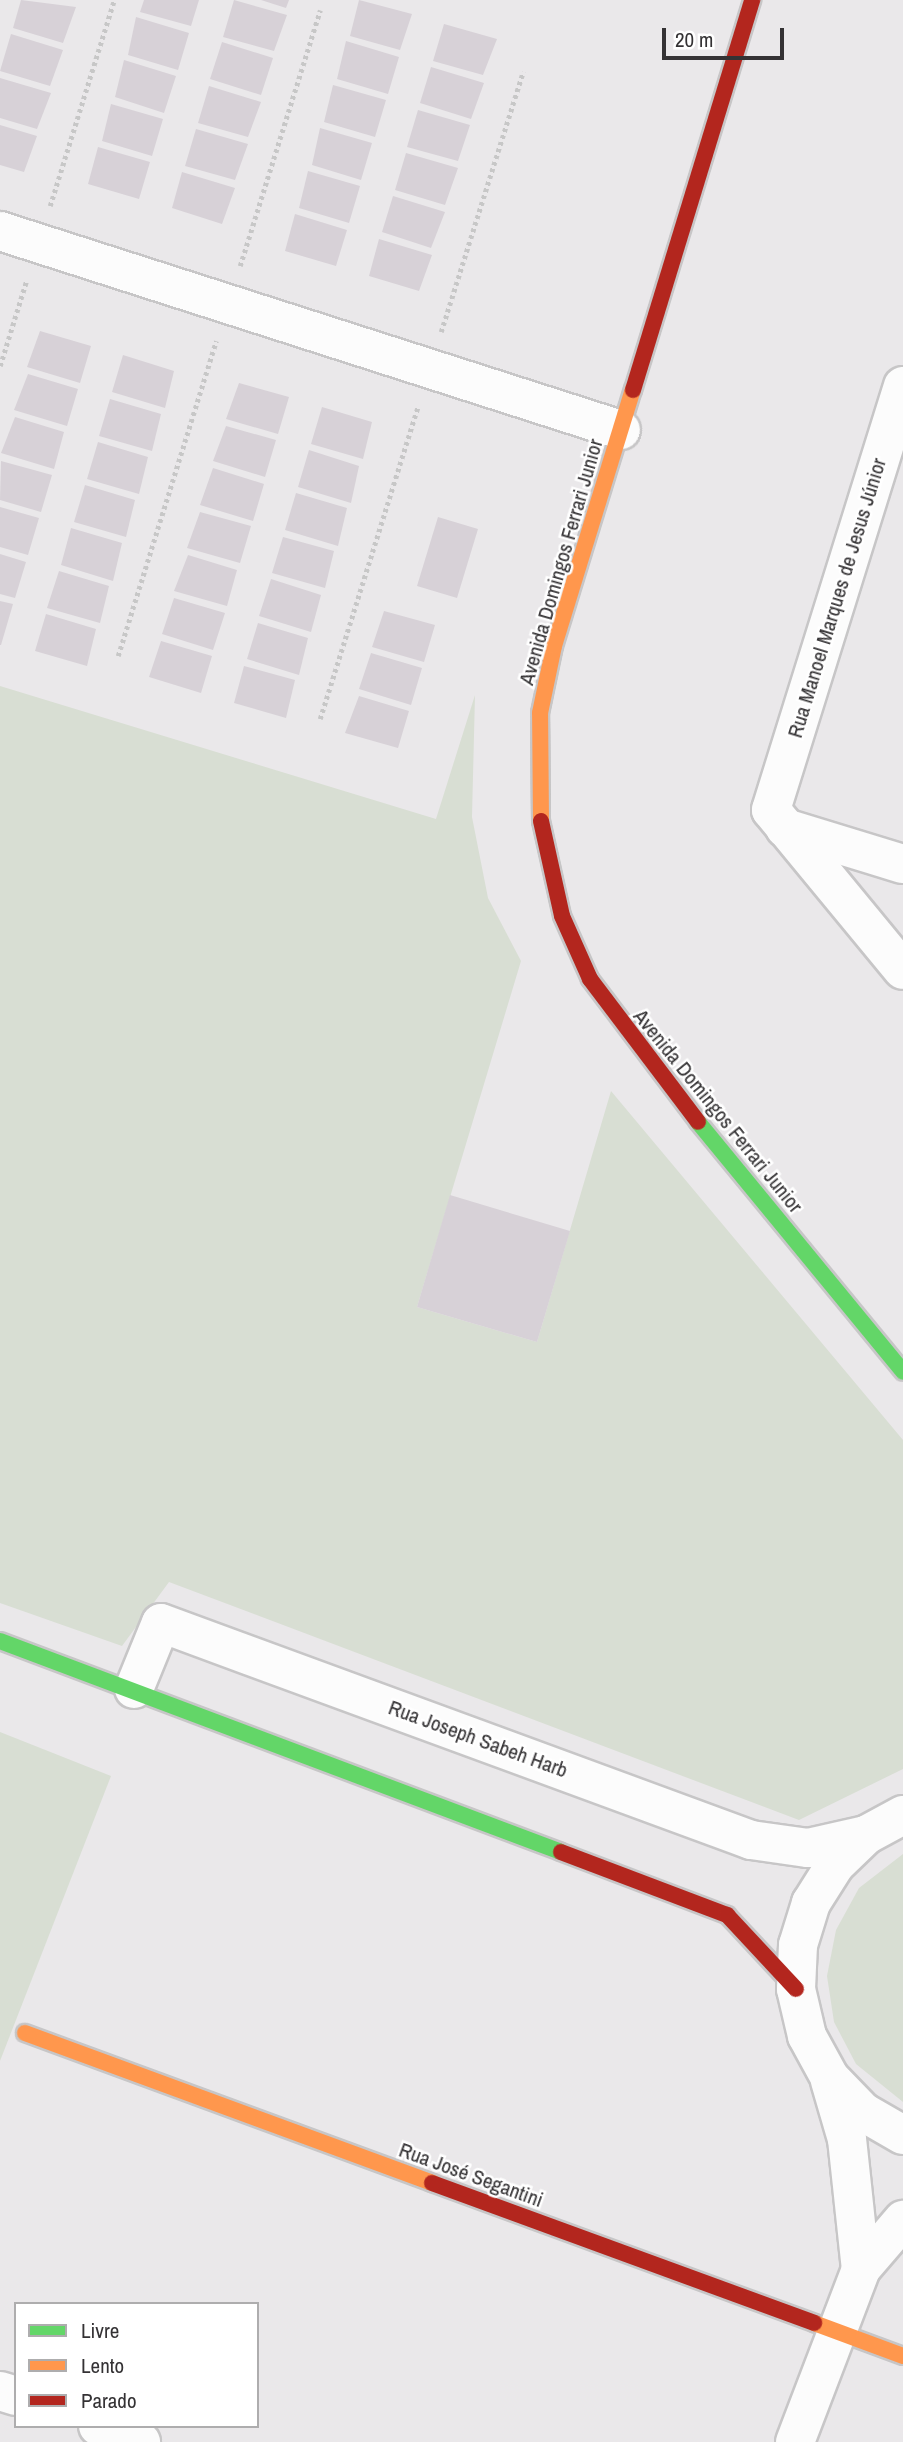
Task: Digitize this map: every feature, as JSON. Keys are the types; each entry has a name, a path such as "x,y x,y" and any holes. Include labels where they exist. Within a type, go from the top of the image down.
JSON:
{"street":[{"name":"Avenida Domingos Ferrari Junior","path":"752,0 621,430 540,713 537,782 544,850 562,916 590,979 628,1036 903,1372"},
{"path":"0,231 621,430"},
{"name":"Rua Manoel Marques de Jesus Júnior","path":"778,819 889,483 903,386"},
{"path":"778,819 903,864"},
{"path":"778,819 903,970"},
{"name":"Rua Joseph Sabeh Harb","path":"134,1689 161,1623 751,1840 808,1848 866,1835"},
{"path":"0,1642 134,1689 727,1915 796,1990"},
{"path":"861,2269 847,2139 830,2078 807,2036 796,1990 798,1945 811,1903 835,1865 866,1835 903,1815"},
{"name":"Rua José Segantini","path":"25,2033 903,2356"},
{"path":"830,2078 863,2112 903,2135"},
{"path":"795,2442 861,2269 903,2220"},
{"path":"103,2428 141,2442"}],"path":[{"path":"0,366 114,0"}],"shaded area":[{"path":"0,686 436,819 475,695 472,817 488,898 521,961 417,1307 537,1342 611,1091 903,1440 903,1769 799,1820 169,1582 122,1646 0,1603"},
{"path":"0,1732 111,1776 0,2061"},
{"path":"903,1854 903,2102 856,2064 834,2022 827,1976 836,1930 859,1888"}],"building":[{"path":"21,0 76,7 63,43 13,28"},
{"path":"144,0 199,0 191,26 140,12"},
{"path":"234,0 287,15 274,51 223,37"},
{"path":"261,0 289,0 286,8"},
{"path":"359,0 412,14 400,50 350,36"},
{"path":"136,17 189,33 178,70 128,55"},
{"path":"444,24 497,39 483,75 433,61"},
{"path":"11,34 63,50 50,86 0,71"},
{"path":"346,41 399,57 388,94 337,79"},
{"path":"222,42 273,58 261,95 210,79"},
{"path":"124,60 176,76 164,113 115,97"},
{"path":"431,67 484,83 471,119 420,103"},
{"path":"0,78 51,93 37,129 0,118"},
{"path":"333,85 386,100 375,137 324,122"},
{"path":"209,86 261,102 248,137 198,123"},
{"path":"111,104 163,119 152,156 102,141"},
{"path":"418,110 470,125 458,161 407,147"},
{"path":"0,125 37,136 24,172 0,165"},
{"path":"320,128 372,143 361,180 312,165"},
{"path":"196,129 248,144 235,180 185,166"},
{"path":"98,147 150,162 139,199 88,184"},
{"path":"406,153 458,168 445,205 395,190"},
{"path":"308,171 360,186 349,223 299,208"},
{"path":"182,172 235,188 222,224 172,208"},
{"path":"393,196 445,212 431,248 382,232"},
{"path":"295,214 347,230 336,266 285,251"},
{"path":"379,239 432,255 419,291 369,276"},
{"path":"40,331 91,346 80,383 27,367"},
{"path":"123,355 174,371 165,408 112,392"},
{"path":"28,374 78,389 67,426 14,410"},
{"path":"239,383 289,397 278,434 226,419"},
{"path":"110,399 161,414 152,451 99,436"},
{"path":"322,407 372,422 363,459 311,444"},
{"path":"15,417 64,432 54,469 1,453"},
{"path":"226,426 276,440 265,477 213,461"},
{"path":"98,442 148,457 139,494 87,479"},
{"path":"309,450 359,466 351,503 298,487"},
{"path":"1,461 52,475 41,512 0,500"},
{"path":"213,468 264,484 253,521 200,505"},
{"path":"85,485 135,500 126,537 74,522"},
{"path":"296,493 347,508 338,546 285,530"},
{"path":"0,507 39,518 28,555 0,547"},
{"path":"200,512 251,526 240,563 187,548"},
{"path":"438,517 478,529 457,598 417,586"},
{"path":"71,528 122,543 113,581 61,565"},
{"path":"283,537 334,551 325,588 272,573"},
{"path":"0,554 26,562 15,598 0,594"},
{"path":"188,555 237,570 227,606 174,591"},
{"path":"59,571 109,586 100,623 47,608"},
{"path":"271,579 321,595 311,632 259,616"},
{"path":"174,598 225,613 213,650 162,634"},
{"path":"0,601 13,604 1,645 0,645"},
{"path":"384,611 435,625 424,662 372,647"},
{"path":"46,614 96,629 87,666 35,651"},
{"path":"258,623 308,638 299,675 247,659"},
{"path":"161,641 212,656 201,693 149,677"},
{"path":"371,653 422,668 411,705 359,689"},
{"path":"244,666 295,680 286,718 234,703"},
{"path":"359,696 409,711 398,748 345,733"},
{"path":"450,1195 570,1231 537,1342 417,1307"}],"traffic: fast":[{"path":"698,1122 903,1372"},
{"path":"0,1641 561,1852"}],"traffic: slow":[{"path":"541,821 540,713 554,646 633,390"},
{"path":"25,2033 432,2183"},
{"path":"814,2323 903,2356"}],"traffic: jam":[{"path":"633,390 752,0"},
{"path":"541,821 562,916 590,979 698,1122"},
{"path":"561,1852 727,1915 796,1989"},
{"path":"432,2183 814,2323"}]}
